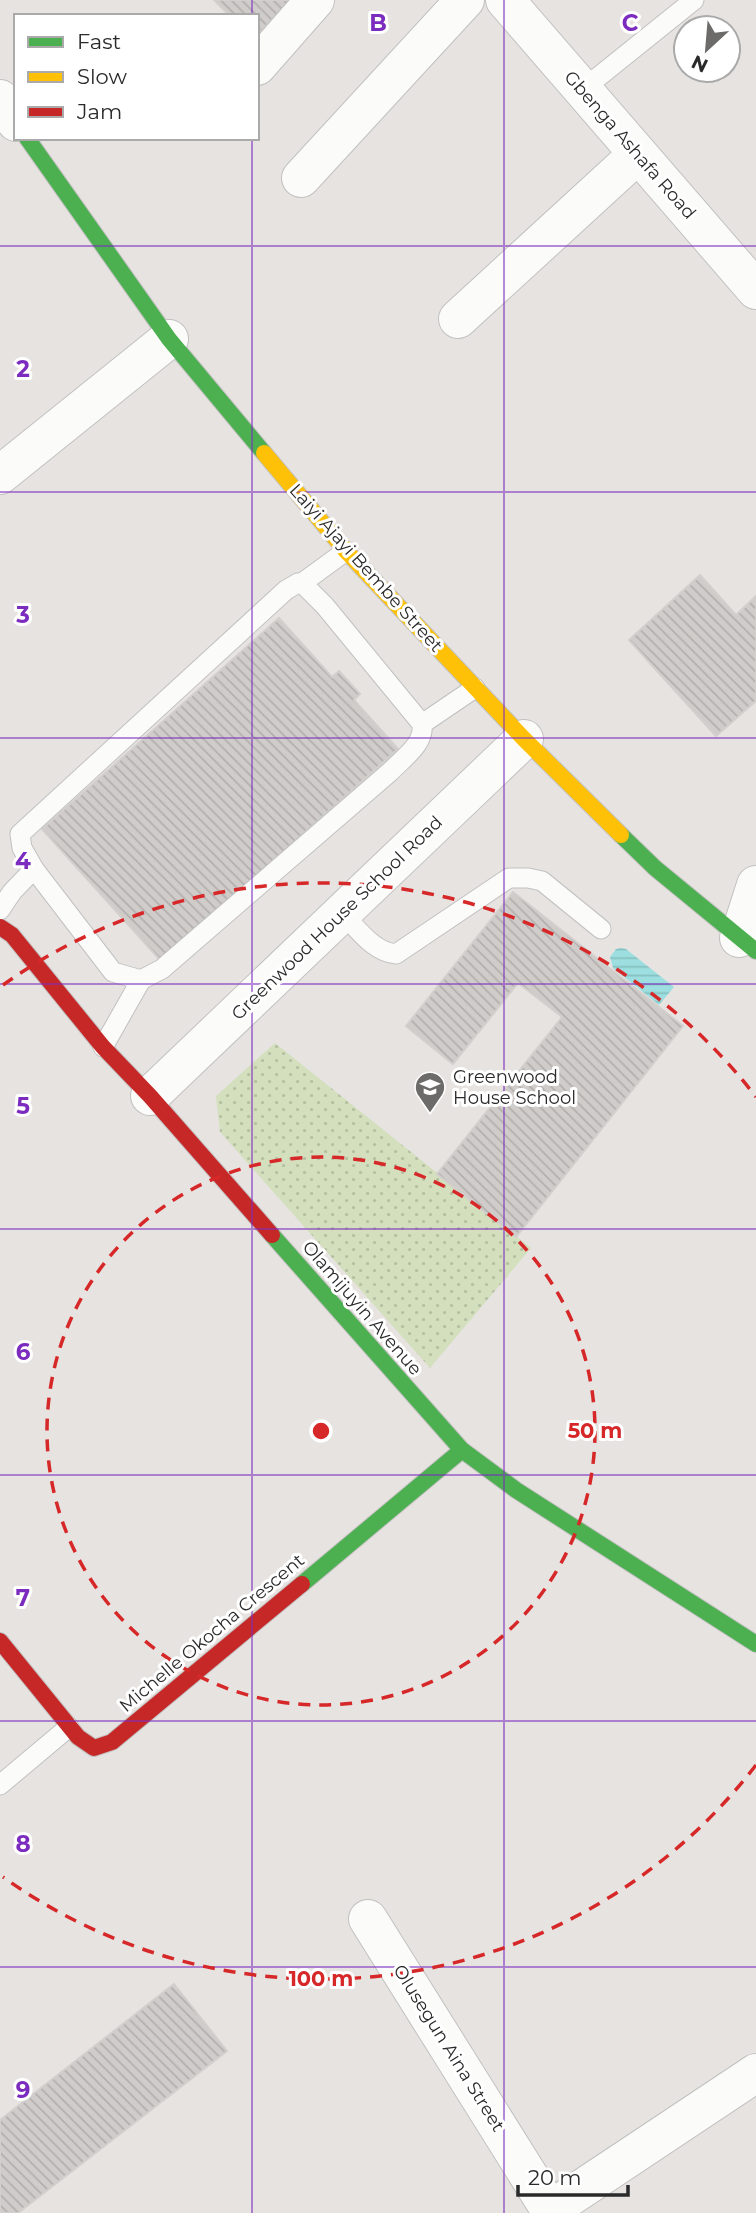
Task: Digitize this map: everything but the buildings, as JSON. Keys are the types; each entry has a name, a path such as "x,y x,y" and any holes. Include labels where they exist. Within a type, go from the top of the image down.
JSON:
{"street":[{"path":"259,64 315,0"},
{"path":"301,178 465,0"},
{"name":"Gbenga Ashafa Road","path":"505,0 756,290"},
{"path":"0,100 14,119"},
{"name":"Laiyi Ajayi Bembe Street","path":"28,140 169,338 346,551 524,739 655,868 748,944"},
{"path":"458,319 638,154"},
{"path":"0,475 169,338"},
{"name":"Greenwood House School Road","path":"149,1096 524,739"},
{"path":"748,944 756,886"},
{"name":"Olamijuyin Avenue","path":"0,928 12,935 103,1047 462,1450 516,1490 756,1644"},
{"name":"Michelle Okocha Crescent","path":"0,1641 78,1737 94,1748 112,1742 462,1450"},
{"name":"Olusegun Aina Street","path":"368,1919 551,2211"},
{"path":"551,2211 756,2073"}],"lane":[{"path":"582,90 694,0"},
{"path":"141,980 113,972 34,869 22,848 20,834 286,590 302,583 346,551"},
{"path":"103,1047 141,980 162,969 391,771 419,742 423,733 422,724 325,606 302,583"},
{"path":"422,724 475,688"},
{"path":"0,909 34,869"},
{"path":"342,913 376,948 385,953 396,954 509,878 528,878 542,881 601,929"},
{"path":"0,1786 69,1727"}],"green space":[{"path":"275,1043 531,1248 430,1368 220,1132 216,1096"}],"water":[{"path":"616,949 626,949 674,987 659,1005 613,968 610,957"}],"traffic: fast":[{"path":"28,140 169,339 264,453"},
{"path":"621,835 655,868 756,951"},
{"path":"272,1235 462,1450 516,1490 756,1644"},
{"path":"302,1584 462,1450"}],"traffic: slow":[{"path":"264,453 346,551 524,739 621,835"}],"traffic: jam":[{"path":"0,927 12,935 103,1047 150,1096 272,1235"},
{"path":"0,1641 78,1737 94,1748 112,1742 302,1584"}],"place":[{"name":"Greenwood House School","path":"430,1114"}]}
